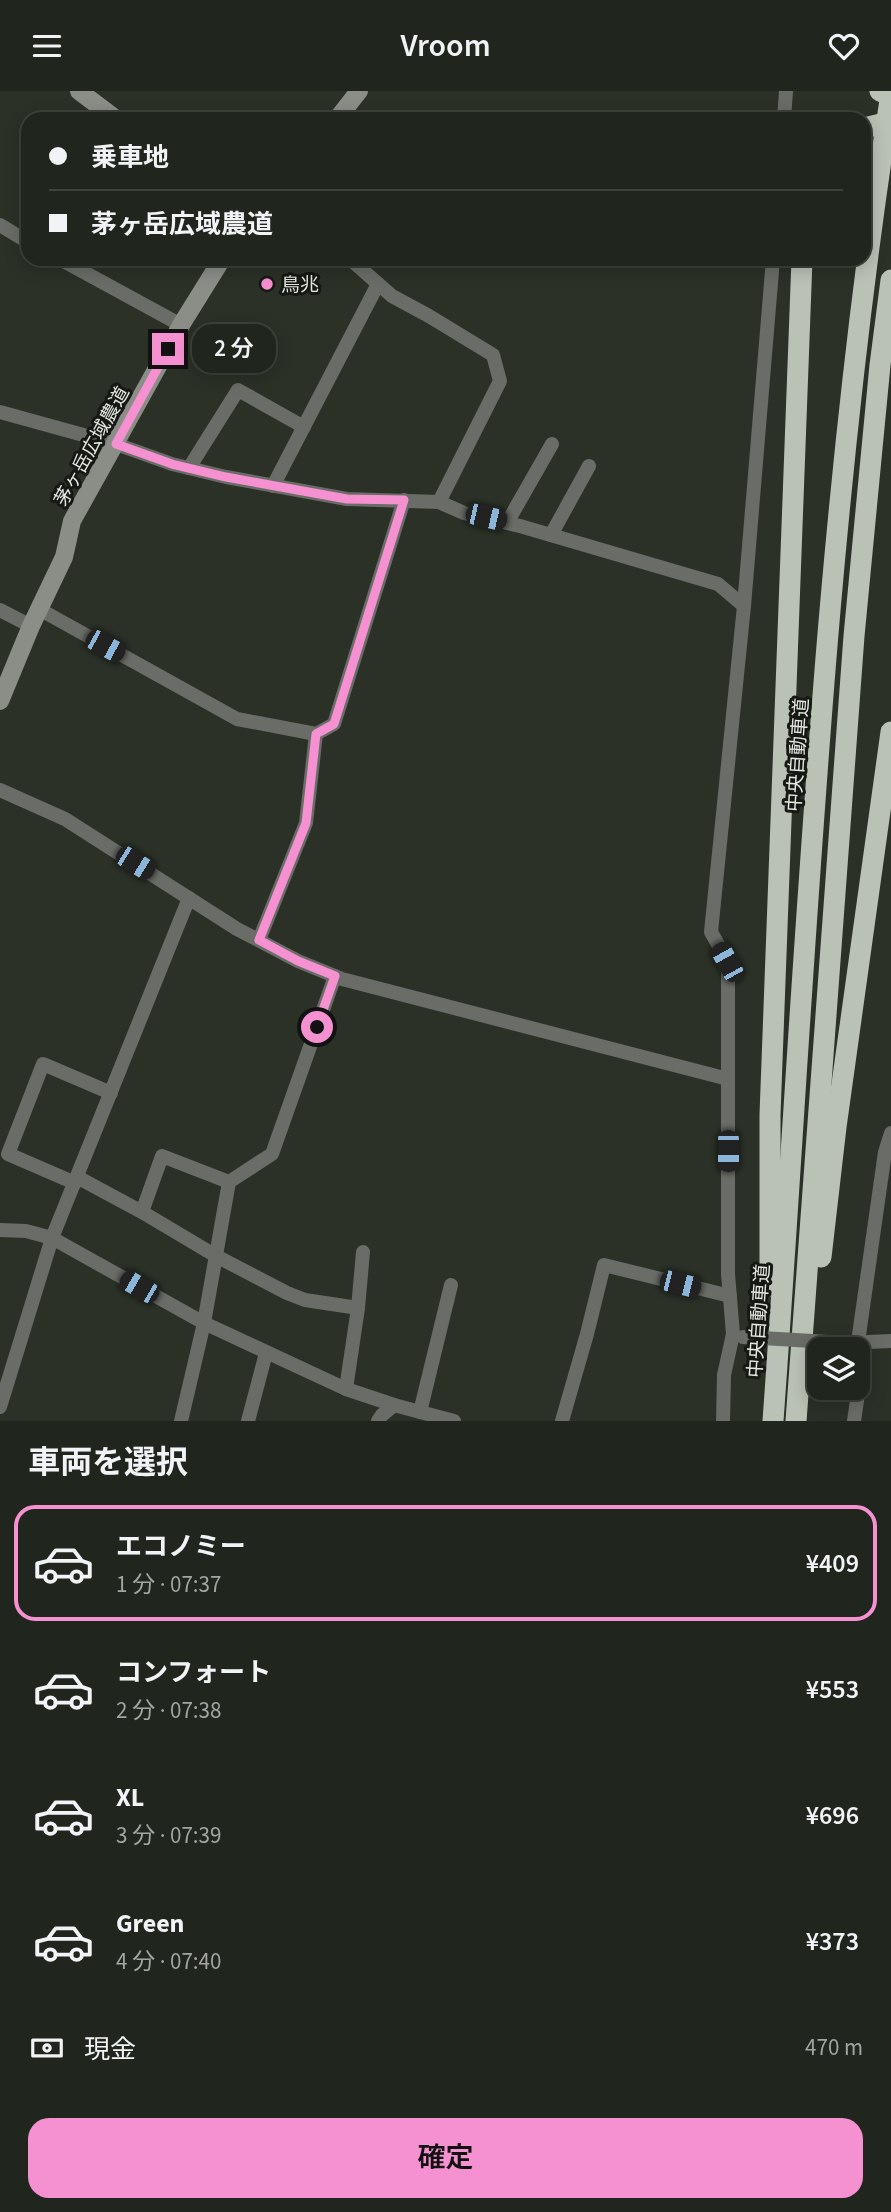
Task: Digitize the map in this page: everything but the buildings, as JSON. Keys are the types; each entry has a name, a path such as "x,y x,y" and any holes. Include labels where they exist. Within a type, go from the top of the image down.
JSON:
{"highway":[{"path":"880,91 891,95"},
{"name":"中央自動車道","path":"871,229 891,95"},
{"path":"871,127 891,124"},
{"path":"771,1421 770,1115 802,266"},
{"name":"中央自動車道","path":"771,1421 828,636 867,266"},
{"path":"796,1421 854,636 880,365 891,281"},
{"path":"796,1421 818,1284 836,1127 891,732"}],"street":[{"path":"79,91 107,112"},
{"path":"342,112 359,91"},
{"path":"784,112 786,91"},
{"path":"0,225 21,238"},
{"path":"73,266 181,325"},
{"name":"茅ヶ岳広域農道","path":"0,701 6,670 64,557 72,521 181,325 218,266"},
{"path":"358,266 392,296 493,355 500,381 439,502"},
{"path":"723,1421 724,1375 738,1335 730,1296 727,962 711,932 744,607 772,266"},
{"path":"274,486 378,284"},
{"path":"189,468 238,390 304,427"},
{"path":"0,412 116,444 189,468 274,486 347,499 439,502 464,513 551,535 718,584 744,607"},
{"path":"507,523 552,444"},
{"path":"551,535 589,465"},
{"path":"0,610 35,617 237,719 316,734 334,724 404,500"},
{"path":"259,940 306,823 316,734"},
{"path":"0,790 65,819 237,929 298,961 335,976 728,1079"},
{"path":"0,1407 52,1238 189,898"},
{"path":"181,1421 204,1323 229,1182 272,1154 335,976"},
{"path":"111,1093 43,1064 8,1154 76,1180 142,1212 216,1257 287,1293 304,1300 358,1308"},
{"path":"856,1337 885,1152 891,1133"},
{"path":"142,1212 162,1156 229,1182"},
{"path":"875,1226 891,1221"},
{"path":"0,1230 26,1231 52,1238 204,1323 265,1353 346,1389 454,1421"},
{"path":"346,1389 363,1252"},
{"path":"562,1421 604,1265 730,1296"},
{"path":"420,1412 451,1285"},
{"path":"738,1335 807,1343"},
{"path":"870,1346 891,1341"},
{"path":"248,1421 265,1353"},
{"path":"855,1421 858,1400"},
{"path":"378,1421 394,1405"}],"place":[{"name":"鳥兆","path":"267,284"}],"route":[{"path":"168,349 116,444 172,464 226,477 347,499 404,500 334,724 316,734 306,823 259,940 298,961 335,976 317,1027"}]}
